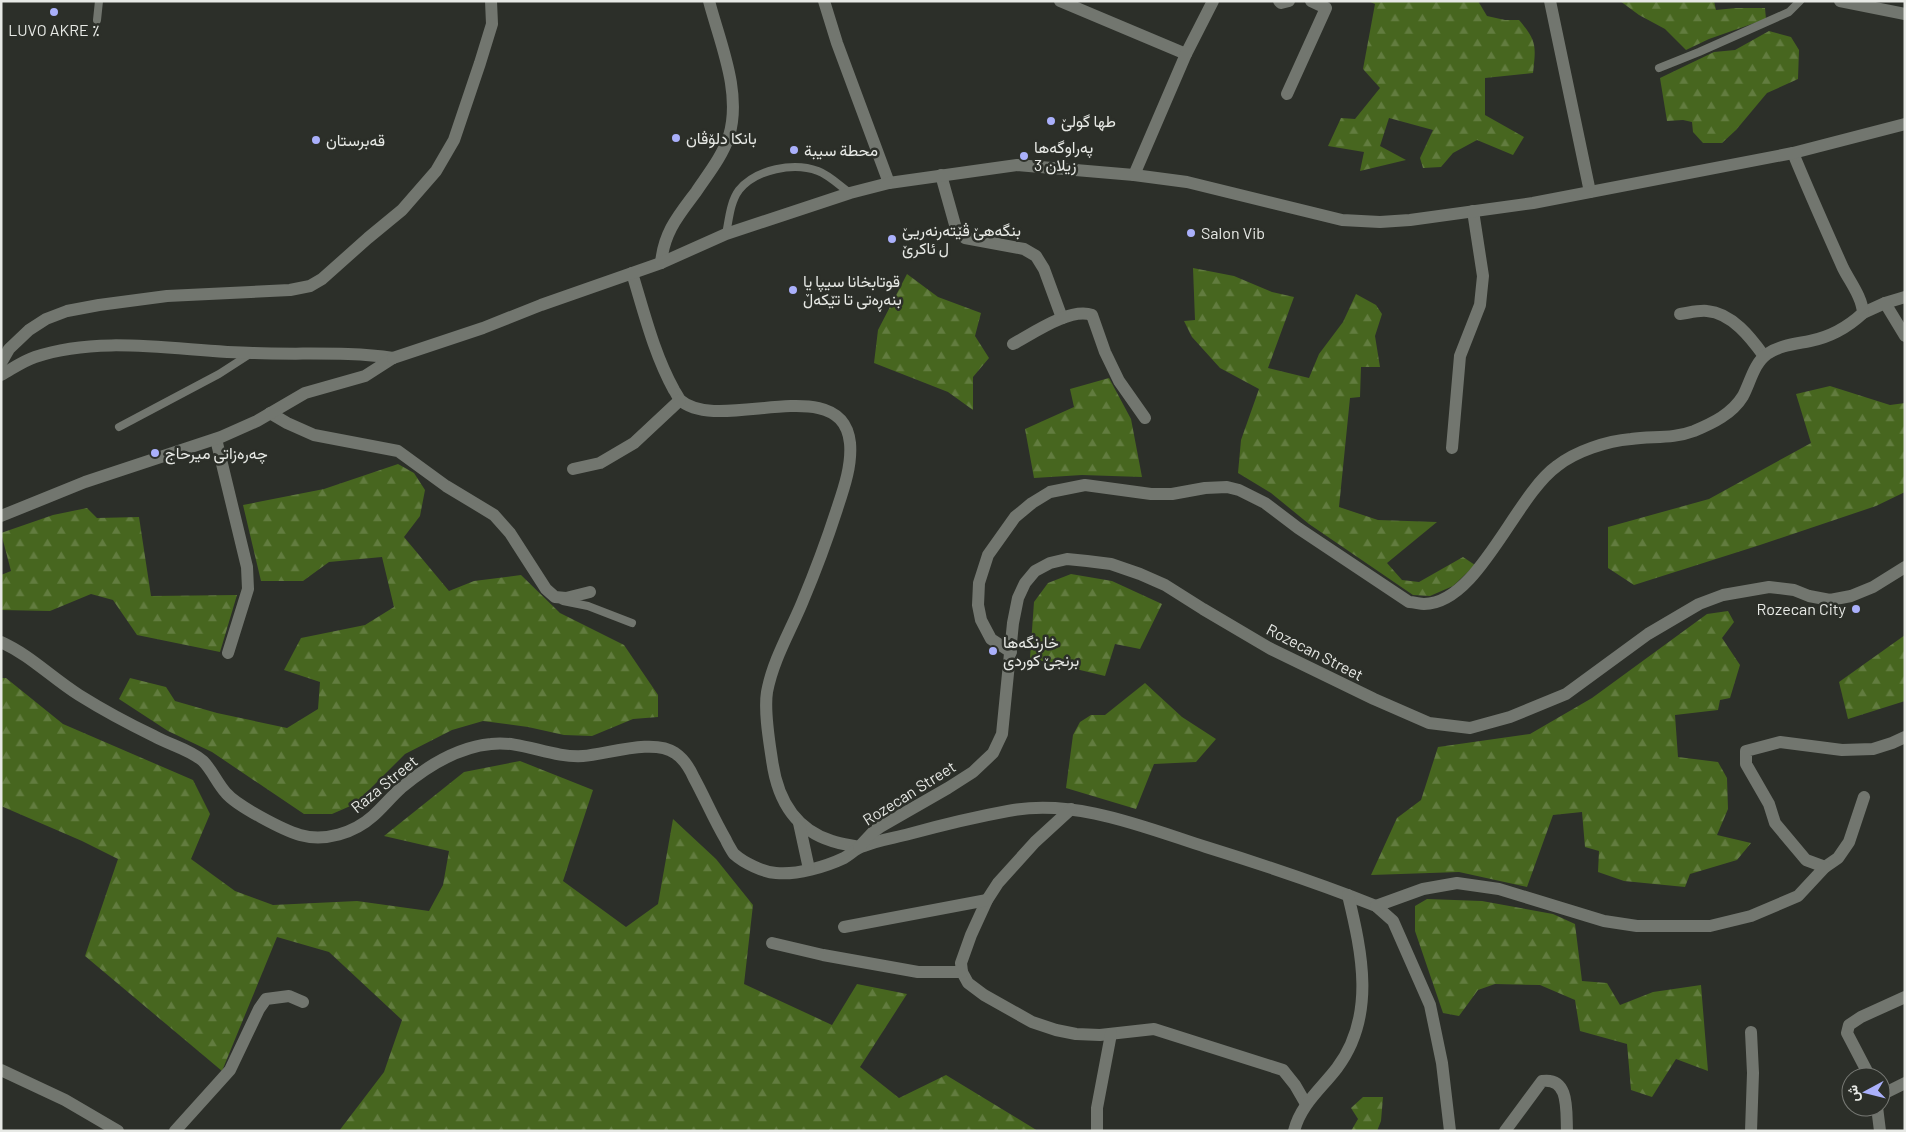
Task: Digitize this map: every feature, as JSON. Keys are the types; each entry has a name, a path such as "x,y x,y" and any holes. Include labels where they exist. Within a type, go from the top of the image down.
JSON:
{"street":[{"path":"1,363 9,349 29,330 46,319 67,311 167,296 290,290 310,286 322,279 402,210 436,171 454,140 480,63 492,24 491,1"},
{"path":"661,263 663,246 670,228 716,163 729,136 733,112 731,83 708,1"},
{"path":"824,1 837,43 889,183"},
{"path":"1060,1 1186,54"},
{"path":"1134,175 1186,54 1213,1"},
{"path":"1279,1 1281,3 1289,1"},
{"path":"1287,94 1326,8 1311,1"},
{"path":"1550,1 1590,192"},
{"path":"1840,1 1905,14"},
{"path":"1,516 85,482 216,438 270,413 305,393 365,376 393,358 483,328 541,305 661,263 726,234 850,192 889,183 1017,165 1134,175 1187,182 1342,220 1380,222 1410,220 1533,203 1793,153 1905,124"},
{"path":"1793,153 1821,220 1863,304 1863,313"},
{"path":"941,175 957,232 965,238 1024,249 1036,256 1044,269 1062,318"},
{"path":"1452,448 1460,356 1480,305 1483,276 1472,211"},
{"path":"632,273 665,374 680,400 693,407 712,411 810,406 833,412 846,424 850,441 851,460 842,495 803,601 773,669 767,694 768,728 778,790 799,823 809,869"},
{"path":"1011,652 991,639 981,620 978,605 979,582 988,555 1000,536 1015,517 1032,503 1050,492 1085,485 1151,494 1172,494 1227,486 1240,490 1265,503 1298,528 1409,602 1424,604 1438,602 1456,593 1473,577 1527,496 1558,464 1610,442 1632,438 1672,437 1717,421 1732,410 1742,397 1752,374 1764,356 1774,349 1791,343 1812,341 1838,332 1863,313 1905,297"},
{"path":"1885,304 1905,336"},
{"path":"1680,314 1708,311 1721,314 1735,323 1752,339 1764,356"},
{"path":"1013,344 1062,318 1086,312 1092,315 1105,352 1120,381 1145,418"},
{"path":"1,375 34,358 69,350 106,346 196,348 252,353 365,354 393,358"},
{"path":"573,469 600,463 634,443 680,400"},
{"path":"270,413 314,435 398,451 446,486 494,516 519,546 546,590 554,597 566,598 590,592"},
{"path":"216,438 247,567 248,589 228,653"},
{"name":"Rozecan Street","path":"859,847 880,827 973,772 993,753 1002,734 1013,623 1018,598 1025,583 1035,571 1050,563 1066,559 1111,564 1140,574 1165,585 1270,649 1374,700 1430,723 1470,728 1490,724 1566,694 1648,634 1699,604 1723,595 1769,586 1794,590 1809,596 1830,600 1873,587 1905,567"},
{"name":"Raza Street","path":"1,642 20,652 60,683 81,696 155,737 190,752 204,763 226,794 239,804 300,835 335,836 351,830 369,819 400,788 428,768 448,757 474,747 494,743 514,744 548,753 573,756 597,755 642,748 664,748 677,754 689,768 716,824 734,854 753,866 772,873 792,873 809,869 847,856 859,847"},
{"path":"1825,867 1806,860 1775,822 1769,804 1746,764 1746,751 1780,742 1842,750 1873,749 1892,743 1905,736"},
{"path":"1376,906 1423,889 1457,883 1499,889 1604,921 1637,926 1710,926 1751,916 1798,896 1825,867 1838,858 1849,842 1864,797"},
{"path":"799,823 814,834 832,841 859,847 1013,810 1044,808 1071,810 1118,819 1376,906 1393,921 1430,1006 1442,1063 1450,1131"},
{"path":"1071,810 1035,842 998,883 986,900 961,963 962,972 968,983 984,995 1032,1022 1076,1034 1111,1034 1154,1029 1283,1070 1296,1085 1306,1104"},
{"path":"1294,1131 1306,1104 1337,1068 1350,1046 1362,1004 1364,980 1348,895"},
{"path":"844,927 986,900"},
{"path":"772,943 823,955 918,972 962,972"},
{"path":"175,1131 230,1070 259,1009 266,999 289,996 303,1002"},
{"path":"1865,1067 1847,1032 1848,1025 1861,1017 1905,998"},
{"path":"1751,1032 1753,1073 1751,1131"},
{"path":"1097,1131 1097,1108 1111,1034"},
{"path":"1,1070 65,1100 118,1131"},
{"path":"1505,1131 1542,1081 1549,1080 1557,1082 1563,1088 1566,1101 1567,1131"},
{"path":"1891,1090 1905,1083"},
{"path":"1878,1117 1880,1131"}],"lane":[{"path":"97,20 99,1"},
{"path":"1659,68 1789,12 1800,1"},
{"path":"726,234 732,204 739,190 758,176 775,170 793,166 819,171 850,192"},
{"path":"119,427 219,374 252,353"},
{"path":"554,597 568,603 588,606 632,623"}],"green space":[{"path":"1368,1 1478,1 1487,16 1505,20 1519,20 1529,33 1534,44 1533,73 1485,78 1485,115 1524,137 1513,155 1477,140 1453,153 1441,167 1423,168 1420,158 1433,130 1389,118 1380,146 1406,160 1360,171 1364,152 1328,146 1341,118 1355,119 1380,88 1363,69 1375,4"},
{"path":"1620,1 1714,1 1716,10 1765,8 1766,19 1709,39 1686,50 1665,29 1639,15"},
{"path":"1769,31 1791,37 1799,50 1798,79 1767,93 1736,130 1722,143 1703,143 1693,132 1692,122 1683,120 1667,121 1660,78 1714,52 1735,50"},
{"path":"1193,268 1234,276 1272,292 1294,297 1268,368 1309,378 1319,354 1343,322 1356,294 1376,305 1382,314 1375,336 1380,367 1361,367 1360,397 1350,398 1339,507 1378,520 1437,522 1387,563 1402,580 1419,582 1463,557 1475,565 1453,586 1430,596 1413,595 1309,524 1271,493 1238,473 1241,440 1259,389 1220,368 1192,337 1184,321 1195,320"},
{"path":"907,274 938,297 981,313 975,336 989,358 973,377 973,410 948,392 874,363 878,330"},
{"path":"1109,378 1131,419 1142,477 1082,475 1034,478 1025,429 1074,407 1070,389"},
{"path":"1830,386 1890,405 1905,403 1905,492 1876,506 1634,585 1608,568 1608,527 1709,499 1811,443 1796,394"},
{"path":"398,464 414,473 425,490 420,516 404,537 449,591 474,581 521,575 560,613 624,645 658,695 658,717 633,719 592,736 564,735 528,727 483,721 452,730 405,754 355,804 332,814 304,814 212,752 168,731 119,699 130,678 166,687 175,701 217,713 287,728 318,709 320,682 284,670 301,638 365,625 394,607 382,557 329,562 303,581 261,581 243,505 324,489"},
{"path":"87,508 97,518 139,517 151,596 237,595 220,652 137,635 113,600 91,594 50,611 1,610 1,575 11,571 1,533 53,515"},
{"path":"1071,574 1112,581 1162,604 1140,649 1115,644 1105,676 1030,658 1034,602 1048,583"},
{"path":"1728,611 1734,622 1722,638 1740,665 1730,698 1720,700 1718,710 1675,715 1678,757 1718,762 1727,778 1728,809 1717,835 1751,843 1737,860 1690,874 1685,887 1624,881 1598,872 1599,851 1585,847 1582,812 1553,815 1527,887 1459,872 1371,875 1397,818 1421,800 1438,747 1530,734 1592,698 1707,614"},
{"path":"1905,635 1905,701 1848,719 1839,682"},
{"path":"1,678 6,678 63,724 193,780 210,814 191,859 235,891 273,905 357,901 429,911 443,885 449,851 384,836 464,772 520,761 593,790 563,881 626,927 658,904 673,819 716,859 753,905 744,984 832,1025 857,984 907,994 860,1067 899,1098 946,1075 1038,1131 339,1131 384,1072 402,1020 329,952 277,937 222,1071 85,956 118,859 82,841 1,806"},
{"path":"1145,683 1182,717 1216,739 1196,762 1154,764 1136,809 1066,788 1073,735 1080,722 1091,715 1105,715"},
{"path":"1427,899 1482,901 1553,914 1575,924 1582,981 1607,983 1620,1005 1653,992 1701,985 1708,1071 1676,1059 1652,1097 1631,1090 1627,1044 1580,1031 1575,1000 1540,985 1495,984 1478,990 1459,1016 1443,1013 1415,931 1415,906"},
{"path":"1363,1097 1383,1097 1381,1121 1377,1131 1351,1131 1358,1119 1351,1108"}],"place":[{"name":"LUVO AKRE ٪","path":"54,12"},
{"name":"طها گولێ","path":"1051,121"},
{"name":"بانکا دلۆڤان","path":"676,138"},
{"name":"قەبرستان","path":"316,140"},
{"name":"محطة سيبة","path":"794,150"},
{"name":"پەراوگەها زیلان 3","path":"1024,156"},
{"name":"Salon Vib","path":"1191,233"},
{"name":"بنگەهێ ڤێتەرنەریێ ل ئاکرێ","path":"892,239"},
{"name":"قوتابخانا سیپا یا بنەڕەتی تا تێکەڵ","path":"793,290"},
{"name":"چەرەزاتی میرحاج","path":"155,453"},
{"name":"Rozecan City","path":"1856,609"},
{"name":"خارنگەها برنجێ کوردی","path":"993,651"}]}
